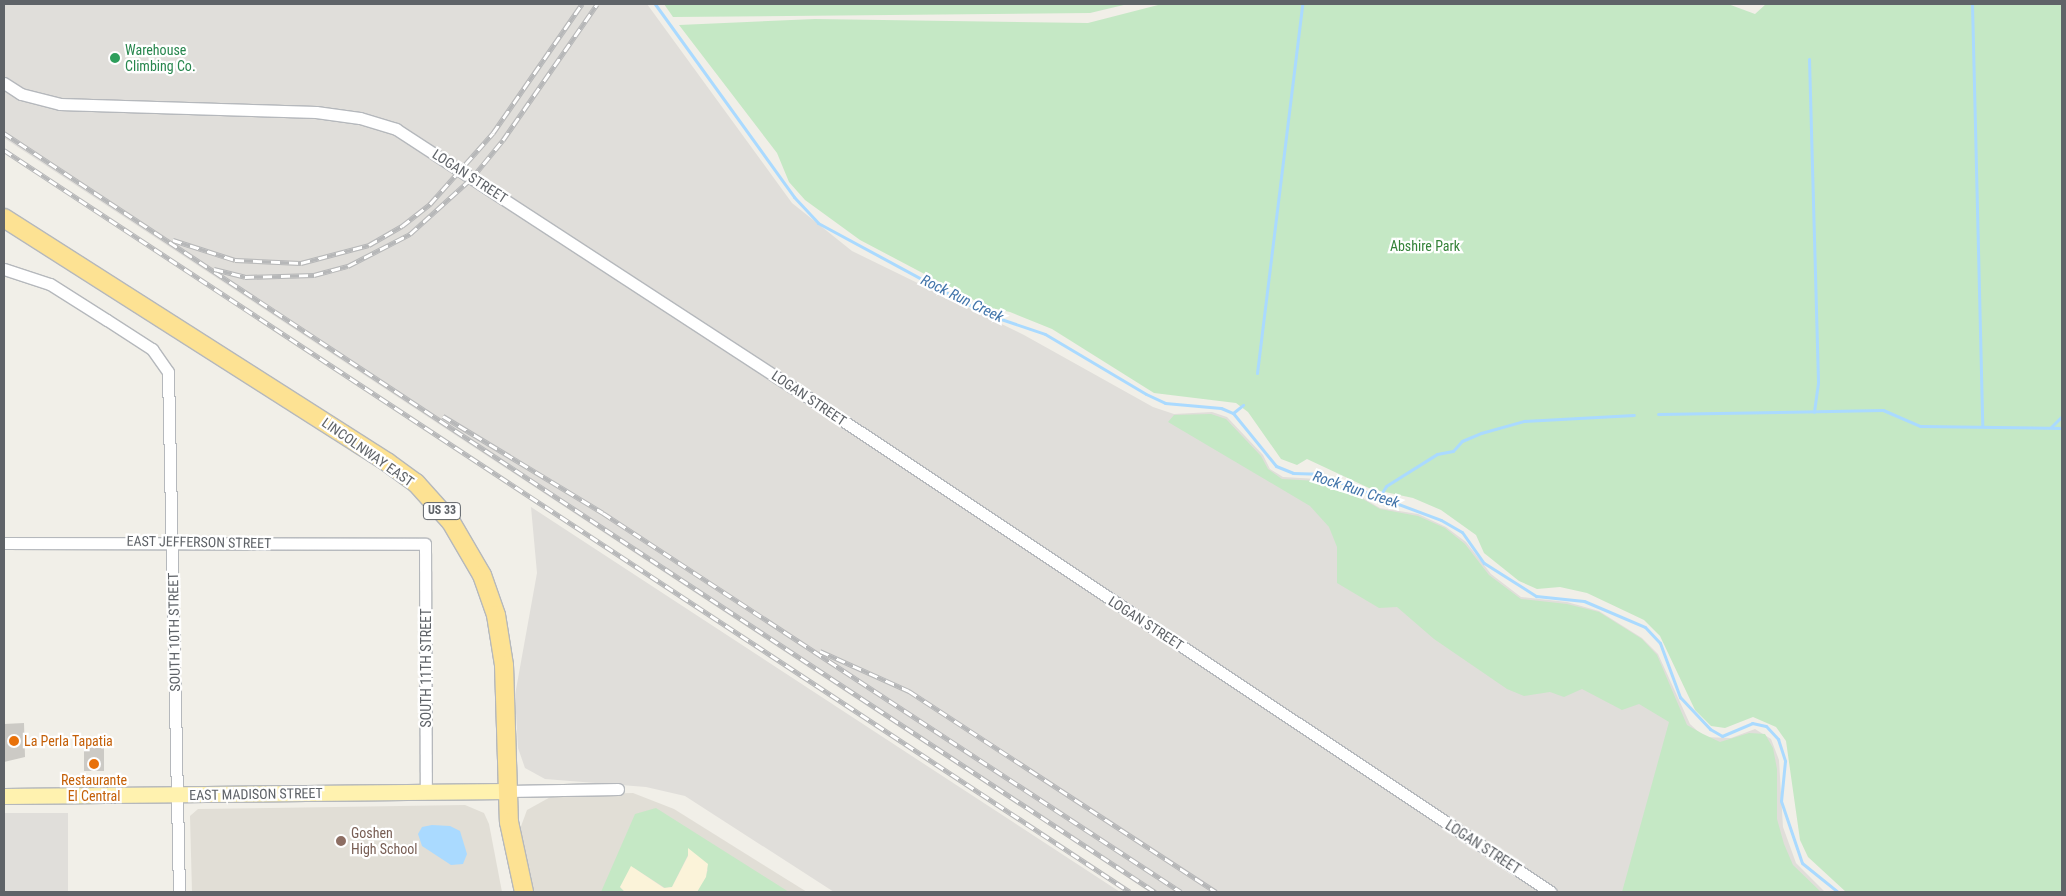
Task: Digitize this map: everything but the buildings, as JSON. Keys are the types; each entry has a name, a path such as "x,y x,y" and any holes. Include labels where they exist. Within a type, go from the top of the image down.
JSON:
{"highway":[{"name":"LINCOLNWAY EAST","path":"4,218 387,462 437,504 473,557 496,615 504,665 508,791 512,846 524,892"}],"main road":[{"name":"EAST MADISON STREET","path":"4,796 508,791"}],"street":[{"name":"LOGAN STREET","path":"4,83 22,94 60,104 316,112 360,118 396,130 787,384 1551,892"},
{"name":"SOUTH 10TH STREET","path":"4,269 50,284 152,350 168,372 179,892"},
{"name":"EAST JEFFERSON STREET","path":"4,543 425,544"},
{"name":"SOUTH 11TH STREET","path":"425,544 426,792"},
{"path":"508,791 618,789"}],"shaded area":[{"path":"4,4 647,4 792,203 852,251 1024,335 1153,407 1174,414 1212,412 1227,417 1263,455 1270,469 1283,477 1318,479 1349,490 1380,508 1418,514 1446,527 1466,542 1491,574 1521,597 1567,602 1599,611 1642,638 1658,654 1690,724 1704,737 1731,738 1755,729 1771,739 1779,760 1783,827 1796,863 1825,892 1150,892 4,138"},
{"path":"531,507 1120,892 834,892 685,796 646,787 545,779 525,768 518,748 515,695 537,573"},
{"path":"633,793 674,809 807,892 534,892 520,829 527,810 554,795"},
{"name":"Goshen High School","path":"465,805 484,813 489,824 502,892 192,892 190,816 198,809"},
{"path":"4,813 68,813 68,892 4,892"}],"green space":[{"path":"664,4 1128,4 1090,13 673,17"},
{"name":"Abshire Park","path":"1162,4 1728,4 1755,14 1766,4 2062,4 2062,892 1846,892 1808,857 1800,840 1786,741 1776,727 1753,717 1725,728 1711,726 1695,710 1660,636 1644,620 1587,593 1560,587 1537,589 1519,581 1484,553 1476,535 1441,510 1413,498 1371,489 1307,459 1297,465 1281,459 1248,412 1236,403 1154,393 1052,329 1010,312 987,307 860,240 805,200 789,182 777,153 679,25 815,19 1088,23"},
{"path":"1211,414 1226,419 1261,456 1268,469 1282,479 1318,481 1349,491 1380,509 1418,516 1445,528 1465,544 1489,575 1521,599 1567,604 1599,612 1642,639 1657,655 1687,725 1720,742 1749,733 1765,734 1773,748 1777,769 1777,819 1784,844 1793,865 1821,892 1622,892 1669,722 1639,704 1622,710 1582,689 1564,697 1550,692 1524,696 1507,689 1434,639 1397,607 1379,608 1337,583 1337,547 1329,527 1310,506 1168,422 1174,415"},
{"path":"656,808 789,892 697,892 708,870 688,855 672,887 665,888 634,868 620,887 625,892 601,892 635,814"}],"sand":[{"path":"688,848 708,864 706,877 697,892 625,892 620,887 631,866 664,888 672,887 688,856"}],"water":[{"path":"432,825 450,826 460,831 467,854 463,864 451,865 422,846 418,834 422,827"}],"waterway":[{"name":"Rock Run Creek","path":"655,4 794,197 818,223 986,314 1045,334 1146,394 1165,403 1221,408 1233,413 1276,466 1293,473 1318,474 1441,520 1462,532 1484,563 1536,596 1584,601 1645,627 1660,643 1680,697 1710,729 1722,736 1752,723 1766,726 1778,739 1785,761 1781,801 1802,863 1838,892"},
{"path":"1257,373 1302,4"},
{"path":"1972,4 1982,426"},
{"path":"1809,59 1818,383 1814,412"},
{"path":"1233,413 1243,405"},
{"path":"1658,414 1883,410 1920,426 2062,428"},
{"path":"1378,499 1386,486 1437,454 1453,451 1462,441 1481,433 1524,421 1634,415"},
{"path":"2051,427 2062,416"}],"railway":[{"path":"173,240 235,260 301,263 369,245 402,226 430,204 493,133 582,4"},
{"path":"214,269 245,277 314,275 348,266 410,234 472,178 503,140 597,4"},
{"path":"4,133 1155,892"},
{"path":"4,150 1130,892"},
{"path":"443,416 603,513 1181,892"},
{"path":"820,651 909,691 1216,892"}],"place":[{"name":"Warehouse Climbing Co.","path":"115,58"},
{"name":"La Perla Tapatia","path":"14,741"},
{"name":"Restaurante El Central","path":"94,764"},
{"name":"Goshen High School","path":"341,841"}]}
